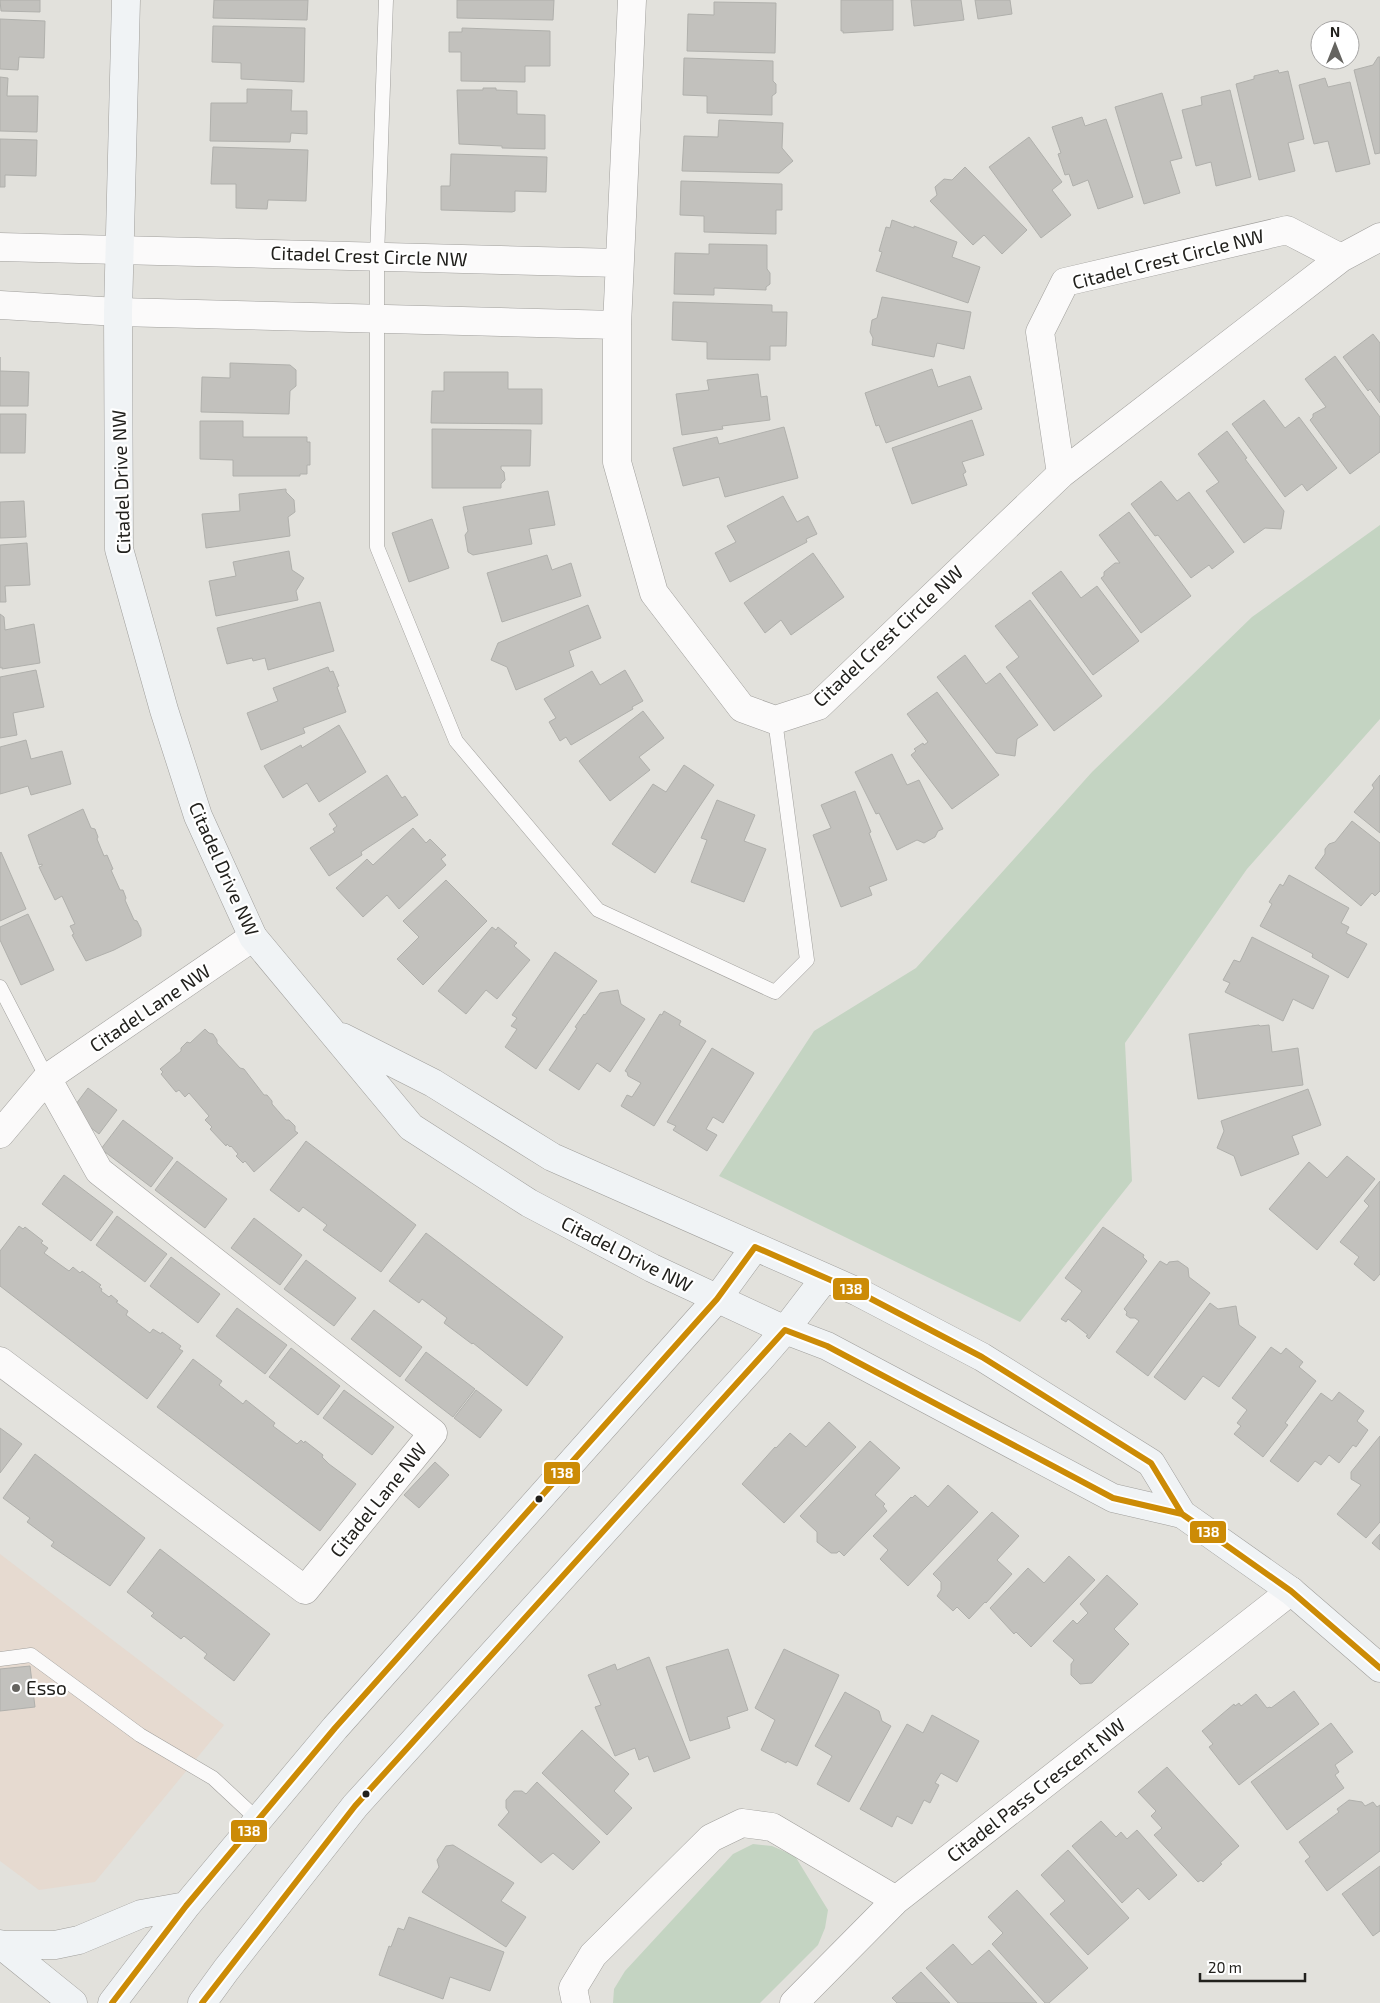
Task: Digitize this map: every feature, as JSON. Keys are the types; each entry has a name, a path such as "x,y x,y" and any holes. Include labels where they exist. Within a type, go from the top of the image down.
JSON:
{"street":[{"name":"Citadel Drive NW","path":"126,0 118,312 119,549 164,710 198,816 253,937 410,1127 529,1203 652,1268 785,1330 827,1346 1113,1498 1182,1514 1291,1591 1380,1668"},
{"path":"632,0 616,325 616,462 654,593 742,708 775,720"},
{"name":"Citadel Crest Circle NW","path":"1061,474 1040,332 1065,282 1286,230 1341,258"},
{"name":"Citadel Crest Circle NW","path":"775,720 818,706 1061,474 1341,258 1380,237"},
{"name":"Citadel Crest Circle NW","path":"0,248 619,263"},
{"path":"0,305 118,312 616,325"},
{"name":"Citadel Lane NW","path":"0,1134 46,1078 253,937"},
{"name":"Citadel Drive NW","path":"332,1032 433,1083 552,1157 858,1292 982,1357 1151,1463 1182,1514"},
{"name":"Citadel Lane NW","path":"0,1361 305,1590 433,1433 99,1171 46,1078"},
{"path":"112,2003 186,1906 335,1728 717,1299 755,1247"},
{"path":"202,2003 355,1806 785,1330 826,1278"},
{"name":"Citadel Pass Crescent NW","path":"794,2003 896,1900 1291,1591"},
{"path":"576,2003 573,1988 593,1955 711,1838 742,1823 772,1827 896,1900"},
{"path":"1,1945 55,1945 79,1940 141,1914 186,1906"},
{"path":"1,1945 73,2003"},
{"path":"226,1970 226,2003"}],"lane":[{"path":"386,0 377,256 377,547 456,741 598,910 775,992 807,960 775,720"},
{"path":"0,987 46,1078"},
{"path":"0,1659 31,1655 140,1735 213,1778 258,1820"}],"shaded area":[{"path":"0,1554 224,1725 95,1882 39,1890 0,1861"}],"green space":[{"path":"1380,525 1380,719 1247,869 1125,1043 1132,1181 1020,1322 719,1176 814,1031 916,968 1092,772 1252,617"},
{"path":"753,1844 772,1846 795,1856 828,1910 825,1928 818,1945 760,2003 613,2003 614,1989 625,1971 733,1854"}],"building":[{"path":"0,0 40,0 40,12 1,11"},
{"path":"214,0 308,0 307,20 213,18"},
{"path":"457,0 554,0 553,20 457,18"},
{"path":"841,0 893,0 893,30 843,33 841,31"},
{"path":"911,0 961,0 964,20 914,26"},
{"path":"975,0 1010,0 1012,14 978,19"},
{"path":"714,2 776,3 775,53 687,51 688,14 714,15"},
{"path":"0,19 45,21 44,58 19,57 18,70 0,69"},
{"path":"213,26 305,28 304,82 241,79 241,63 212,62"},
{"path":"462,28 550,31 550,66 525,66 525,82 461,81 461,52 449,52 449,32 462,32"},
{"path":"1378,57 1380,57 1380,153 1375,154 1354,70 1360,70 1373,65"},
{"path":"684,58 773,61 773,81 776,84 776,93 772,96 772,115 707,113 707,96 683,95"},
{"path":"1278,70 1279,73 1288,71 1304,139 1288,143 1295,171 1259,180 1236,84 1254,79 1254,76"},
{"path":"0,77 8,78 7,96 38,96 37,132 0,131"},
{"path":"1325,78 1328,87 1350,82 1370,164 1336,172 1328,141 1314,144 1299,85"},
{"path":"483,88 517,91 517,114 545,115 545,149 459,144 457,90 483,90"},
{"path":"247,89 292,90 291,111 307,111 307,134 291,133 290,142 210,141 211,103 247,103"},
{"path":"1230,90 1251,177 1216,186 1211,162 1196,166 1182,110 1202,105 1201,97"},
{"path":"1162,93 1182,158 1170,161 1180,193 1144,204 1115,107"},
{"path":"1082,117 1085,126 1106,119 1133,197 1098,209 1088,180 1073,186 1069,174 1065,175 1058,154 1061,153 1052,127"},
{"path":"719,120 783,123 782,148 793,161 779,173 682,171 684,136 718,137"},
{"path":"1029,137 1062,182 1052,190 1071,215 1041,238 989,167"},
{"path":"0,139 37,140 36,176 5,175 5,187 0,187"},
{"path":"213,147 308,150 306,201 268,200 267,209 236,208 236,184 211,184"},
{"path":"451,154 547,157 546,192 515,191 515,211 512,212 441,210 441,186 450,186"},
{"path":"965,167 1027,230 1002,254 984,235 973,245 930,201 937,195 935,187 944,179 952,180"},
{"path":"681,181 782,184 782,210 776,210 776,234 704,232 704,216 680,215"},
{"path":"892,220 957,242 952,257 980,267 968,303 876,271 882,252 879,251 886,227 890,228"},
{"path":"709,244 767,245 767,269 770,273 770,284 766,287 766,290 714,288 714,295 674,294 675,253 709,254"},
{"path":"882,297 971,312 964,349 937,343 934,357 872,345 873,338 870,332 872,320 877,318"},
{"path":"673,302 772,305 772,312 787,312 786,346 770,346 770,360 707,359 707,342 672,340"},
{"path":"1373,334 1380,343 1380,403 1370,389 1368,391 1343,357"},
{"path":"1335,356 1380,417 1380,452 1350,474 1310,420 1313,414 1326,407 1305,379"},
{"path":"230,363 290,365 296,370 296,386 290,391 289,414 201,412 202,377 230,378"},
{"path":"932,369 938,387 970,376 982,409 886,443 879,425 876,426 865,393"},
{"path":"0,371 29,372 28,406 0,406"},
{"path":"444,372 508,372 508,389 542,389 542,424 431,423 432,391 444,391"},
{"path":"758,374 761,397 767,396 770,420 722,426 723,429 682,435 676,394 709,390 707,380"},
{"path":"1264,400 1285,428 1299,417 1337,468 1307,491 1302,484 1285,497 1232,424"},
{"path":"0,414 26,414 25,453 0,453"},
{"path":"972,420 984,455 962,462 966,472 963,474 967,485 912,504 892,448"},
{"path":"200,421 243,421 243,437 307,437 307,442 310,442 310,465 307,465 307,474 300,474 300,476 233,476 233,460 200,459"},
{"path":"784,427 798,478 725,497 719,477 683,486 673,448 717,437 719,444"},
{"path":"432,429 531,430 530,466 501,466 505,480 501,484 501,488 432,488"},
{"path":"1227,431 1247,458 1245,459 1284,511 1281,529 1265,528 1244,543 1206,491 1219,482 1198,454"},
{"path":"1161,481 1177,501 1189,492 1234,552 1212,569 1209,565 1191,578 1158,535 1155,536 1131,504"},
{"path":"286,489 286,492 294,500 295,512 288,517 290,536 206,548 202,514 240,511 239,494"},
{"path":"548,491 555,525 529,529 532,544 473,555 468,552 465,535 468,531 463,507"},
{"path":"783,496 797,522 808,516 817,534 806,539 807,542 730,582 715,553 736,542 727,526"},
{"path":"24,501 26,537 0,538 0,502"},
{"path":"1129,512 1191,596 1141,633 1101,578 1104,576 1104,572 1115,563 1120,563 1099,535"},
{"path":"432,519 449,568 409,582 392,533"},
{"path":"27,543 30,585 5,586 6,602 0,602 0,545"},
{"path":"289,551 292,570 304,578 296,591 298,600 216,616 209,581 236,576 233,562"},
{"path":"813,553 844,597 791,635 781,620 765,633 744,603"},
{"path":"547,555 552,570 571,563 581,596 502,622 487,573"},
{"path":"1061,571 1081,598 1097,586 1139,641 1093,675 1032,593"},
{"path":"1030,600 1102,696 1054,731 1006,667 1019,657 995,626"},
{"path":"320,602 334,651 268,670 265,658 253,661 252,658 227,664 217,628"},
{"path":"588,605 601,638 569,651 574,666 516,690 507,667 491,660 498,643"},
{"path":"0,614 4,617 5,630 34,624 40,663 0,668"},
{"path":"965,655 986,684 1000,673 1038,725 1017,739 1015,756 996,753 937,677"},
{"path":"328,667 330,672 333,671 339,686 337,687 346,712 303,728 305,733 261,750 247,713 278,701 273,688"},
{"path":"36,670 44,707 13,713 17,735 0,738 0,677"},
{"path":"625,670 643,701 632,707 633,709 571,745 566,737 560,741 549,722 556,718 544,699 592,671 600,685"},
{"path":"937,692 999,775 952,809 911,755 916,751 914,749 928,742 907,714"},
{"path":"643,711 664,738 639,757 650,770 610,801 579,761"},
{"path":"339,725 366,772 319,802 307,783 283,798 264,766 301,745 302,748"},
{"path":"26,740 31,759 62,751 71,784 31,795 28,786 0,794 0,747"},
{"path":"892,754 907,785 919,780 943,829 938,831 935,837 924,843 917,840 897,850 879,813 876,814 855,772"},
{"path":"684,765 714,785 655,873 612,844 653,784 666,792"},
{"path":"387,775 402,798 405,796 418,815 361,852 362,855 329,876 310,848 335,832 333,829 337,826 329,814"},
{"path":"1380,775 1380,833 1354,812 1374,788 1372,785"},
{"path":"855,791 887,880 869,887 872,895 841,907 813,835 831,828 821,805"},
{"path":"717,800 755,815 744,841 766,849 744,902 691,882 707,840 701,838"},
{"path":"83,809 91,828 95,829 104,856 107,855 113,869 111,870 120,890 123,890 125,900 134,920 137,921 141,929 141,936 114,950 86,961 72,935 74,934 70,926 75,924 62,896 55,900 39,867 42,864 39,865 28,835"},
{"path":"1352,821 1380,843 1380,891 1375,896 1372,893 1361,906 1315,868 1325,854 1325,849 1329,844 1335,842"},
{"path":"413,828 426,843 430,839 446,855 441,859 446,865 399,909 387,895 363,917 336,888 367,859 373,865"},
{"path":"0,853 26,909 0,921"},
{"path":"1289,875 1349,908 1341,923 1349,927 1346,933 1367,944 1348,978 1312,957 1313,954 1260,926 1272,904 1269,902 1280,884 1283,886"},
{"path":"446,880 487,921 423,985 397,959 419,937 403,921"},
{"path":"28,914 54,970 21,985 0,940 0,927"},
{"path":"492,927 496,930 498,927 517,943 514,946 530,960 497,999 486,990 466,1014 438,991"},
{"path":"1252,937 1329,976 1313,1009 1293,999 1283,1021 1225,992 1230,983 1223,980 1234,960 1240,962"},
{"path":"555,952 597,981 536,1069 505,1047 517,1029 511,1026 517,1018 512,1015"},
{"path":"618,990 621,1004 645,1019 610,1072 597,1063 579,1090 549,1070 577,1028 575,1027 600,993"},
{"path":"664,1011 681,1021 679,1025 706,1041 654,1126 621,1106 627,1095 632,1097 641,1083 628,1076 625,1071 660,1014 662,1015"},
{"path":"1269,1025 1272,1052 1298,1048 1303,1085 1198,1099 1189,1034"},
{"path":"205,1029 213,1034 217,1043 240,1068 244,1069 286,1120 289,1120 295,1126 295,1131 298,1133 254,1172 245,1161 243,1163 236,1156 238,1154 231,1146 227,1144 226,1146 210,1129 212,1127 205,1120 209,1116 189,1093 185,1097 179,1090 176,1092 161,1074 163,1072 160,1069 181,1051 181,1048 187,1042 190,1043"},
{"path":"712,1048 754,1073 723,1123 713,1117 706,1129 717,1135 707,1151 673,1130 676,1126 667,1122"},
{"path":"88,1088 117,1110 99,1134 70,1112"},
{"path":"1308,1089 1321,1125 1292,1136 1299,1154 1241,1176 1234,1156 1217,1148 1224,1131 1221,1121"},
{"path":"123,1120 173,1158 151,1187 101,1149"},
{"path":"306,1141 416,1225 381,1272 323,1230 327,1225 303,1207 299,1212 270,1190"},
{"path":"1347,1156 1375,1179 1317,1250 1269,1209 1309,1162 1327,1178"},
{"path":"177,1161 227,1199 205,1228 155,1190"},
{"path":"64,1175 113,1212 91,1241 42,1204"},
{"path":"1380,1181 1380,1274 1374,1281 1354,1264 1359,1257 1340,1242 1369,1206 1364,1201"},
{"path":"117,1216 167,1254 145,1282 96,1245"},
{"path":"254,1218 302,1255 280,1285 231,1248"},
{"path":"19,1226 23,1229 25,1227 43,1241 41,1243 48,1248 44,1253 69,1271 73,1267 80,1273 82,1271 101,1285 99,1287 102,1289 101,1291 109,1297 111,1295 118,1301 116,1302 128,1311 126,1315 150,1333 153,1329 161,1334 162,1332 181,1346 179,1349 183,1351 147,1399 0,1286 0,1251"},
{"path":"1103,1227 1144,1255 1143,1257 1147,1261 1089,1339 1086,1336 1088,1335 1068,1319 1066,1322 1061,1319 1082,1291 1065,1278"},
{"path":"426,1233 563,1337 527,1386 473,1343 444,1323 447,1318 422,1299 419,1303 389,1281"},
{"path":"171,1257 220,1294 198,1323 150,1286"},
{"path":"306,1260 356,1298 334,1326 284,1289"},
{"path":"1160,1261 1167,1265 1169,1262 1178,1261 1188,1268 1189,1277 1210,1293 1148,1376 1116,1352 1139,1321 1126,1315 1127,1312 1124,1309"},
{"path":"1210,1303 1218,1309 1236,1306 1239,1325 1256,1337 1219,1387 1203,1376 1185,1400 1154,1377"},
{"path":"237,1308 287,1345 265,1374 216,1336"},
{"path":"374,1310 422,1347 400,1377 351,1339"},
{"path":"1271,1347 1281,1354 1286,1348 1303,1362 1299,1367 1316,1381 1285,1423 1288,1425 1263,1457 1234,1434 1241,1426 1237,1423 1247,1410 1232,1398"},
{"path":"291,1348 340,1386 318,1415 269,1377"},
{"path":"426,1352 475,1389 453,1417 405,1380"},
{"path":"193,1359 222,1381 219,1385 243,1404 246,1400 275,1423 273,1426 297,1444 301,1440 304,1443 305,1441 323,1455 322,1457 329,1464 356,1484 320,1531 157,1407"},
{"path":"344,1390 394,1427 372,1455 323,1418"},
{"path":"476,1390 502,1410 480,1438 454,1418"},
{"path":"1339,1392 1364,1411 1357,1421 1368,1430 1356,1447 1353,1445 1339,1463 1329,1455 1321,1465 1315,1461 1298,1482 1270,1461 1321,1393 1332,1401"},
{"path":"829,1422 856,1447 784,1523 742,1484 790,1433 806,1447"},
{"path":"0,1428 22,1444 0,1473"},
{"path":"1380,1436 1380,1522 1366,1538 1337,1514 1361,1485 1351,1479 1351,1472"},
{"path":"870,1441 900,1468 875,1495 885,1504 883,1506 887,1511 844,1556 839,1551 831,1553 817,1542 817,1532 800,1516"},
{"path":"35,1454 145,1538 110,1586 51,1546 54,1542 27,1522 30,1518 3,1498"},
{"path":"435,1462 449,1475 419,1508 404,1495"},
{"path":"948,1485 978,1512 908,1586 880,1559 888,1550 873,1536 911,1497 915,1495 928,1507"},
{"path":"992,1512 1019,1536 997,1560 1012,1574 969,1619 957,1607 953,1611 937,1596 941,1590 941,1582 933,1574"},
{"path":"1380,1534 1380,1550 1372,1543"},
{"path":"160,1549 270,1634 234,1681 204,1658 207,1654 184,1636 181,1639 151,1616 154,1613 127,1592"},
{"path":"1069,1556 1095,1580 1031,1647 1016,1632 1014,1634 990,1608 1028,1568 1044,1583"},
{"path":"1107,1575 1138,1604 1114,1629 1129,1644 1092,1683 1080,1684 1071,1675 1071,1664 1074,1660 1053,1641 1073,1620 1077,1624 1088,1613 1080,1604"},
{"path":"728,1649 748,1710 727,1717 730,1728 690,1741 666,1667"},
{"path":"784,1649 839,1675 797,1766 787,1761 786,1763 761,1750 775,1720 755,1708"},
{"path":"649,1657 690,1758 654,1772 648,1756 639,1760 635,1748 615,1756 595,1707 601,1705 588,1675 615,1664 617,1670"},
{"name":"Esso","path":"30,1666 35,1707 0,1711 0,1669"},
{"path":"1294,1691 1319,1724 1239,1785 1209,1747 1213,1744 1202,1731 1234,1704 1235,1706 1239,1703 1241,1706 1256,1694 1267,1708 1271,1708"},
{"path":"845,1692 879,1711 882,1721 891,1726 849,1802 817,1784 832,1756 815,1746"},
{"path":"932,1715 979,1741 957,1782 941,1773 935,1783 939,1785 930,1803 924,1800 912,1824 897,1816 892,1827 860,1809 907,1724 923,1733"},
{"path":"1331,1723 1353,1752 1335,1765 1339,1772 1335,1775 1344,1788 1287,1830 1251,1782"},
{"path":"582,1730 629,1774 614,1791 632,1808 607,1835 542,1773"},
{"path":"1167,1767 1239,1846 1203,1882 1201,1880 1198,1882 1154,1835 1162,1828 1151,1816 1156,1811 1138,1792"},
{"path":"537,1782 600,1842 573,1870 553,1853 541,1863 498,1825 509,1812 506,1808 506,1800 514,1791 522,1791 526,1794"},
{"path":"1349,1800 1362,1802 1365,1806 1373,1802 1377,1807 1380,1805 1380,1851 1327,1891 1305,1861 1310,1857 1299,1842 1339,1812 1337,1809"},
{"path":"1101,1821 1116,1837 1121,1832 1127,1839 1137,1830 1177,1875 1149,1900 1138,1888 1122,1903 1072,1846"},
{"path":"453,1845 514,1883 501,1901 526,1917 506,1947 422,1892 439,1867 437,1860 446,1846"},
{"path":"1068,1850 1129,1918 1088,1955 1050,1914 1065,1901 1041,1875"},
{"path":"1380,1866 1380,1931 1373,1936 1342,1894"},
{"path":"1017,1890 1088,1968 1049,2003 1045,2003 992,1944 1003,1933 988,1917"},
{"path":"409,1917 504,1952 490,1991 450,1977 443,1999 379,1975 389,1946 391,1947 398,1928 404,1930"},
{"path":"953,1944 972,1965 989,1950 1037,2003 958,2003 926,1968"},
{"path":"921,1972 950,2003 897,2003 892,1998"}],"transit line":[{"name":"138","path":"112,2003 186,1906 335,1728 717,1299 755,1247 858,1292 982,1357 1151,1463 1182,1514 1291,1591 1380,1668"},
{"name":"138","path":"202,2003 355,1806 785,1330 827,1346 1113,1498 1182,1514 1204,1529"}],"place":[{"name":"Esso","path":"16,1688"}]}
